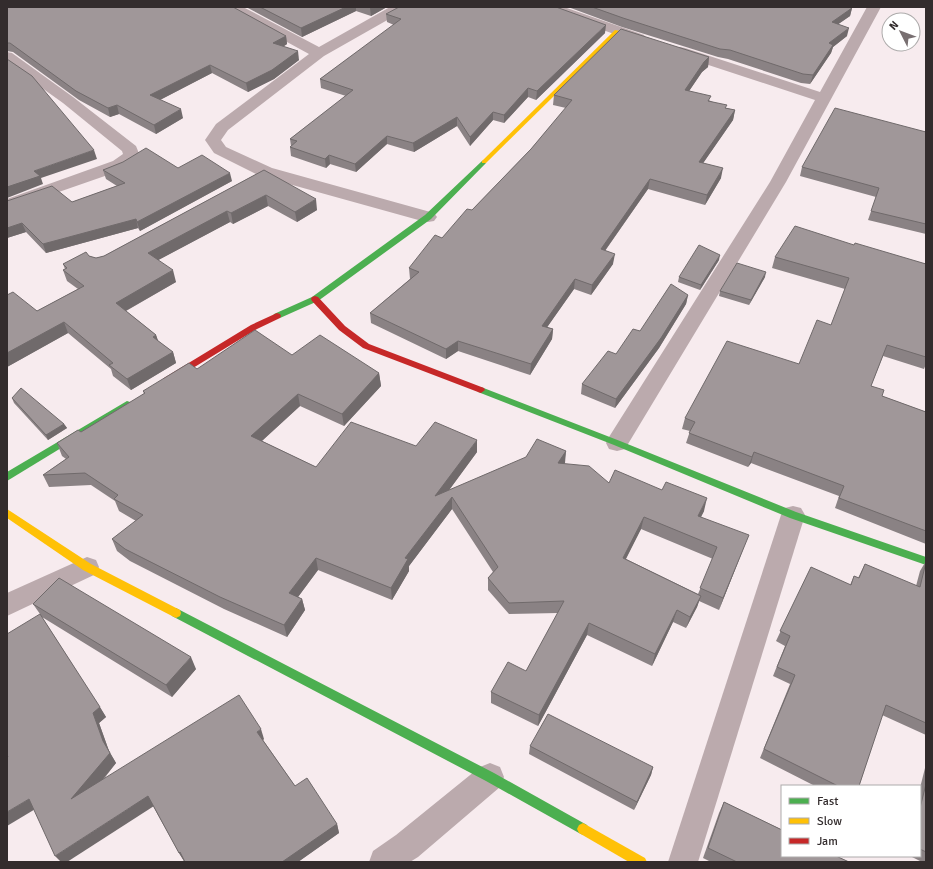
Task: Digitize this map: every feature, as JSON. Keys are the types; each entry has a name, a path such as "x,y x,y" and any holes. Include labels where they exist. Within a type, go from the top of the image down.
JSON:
{"street":[{"path":"233,7 319,53"},
{"path":"400,7 319,53 222,127 213,140 220,150 266,172 428,217"},
{"path":"551,7 652,42"},
{"path":"618,443 778,182 874,7"},
{"path":"161,384 254,327 315,299 428,217 617,31"},
{"path":"666,46 823,98"},
{"path":"7,56 68,100 130,149 132,156 119,165 7,205"},
{"path":"247,182 266,172"},
{"path":"315,299 342,328 366,346 618,443 793,515 926,561"},
{"path":"7,477 134,400"},
{"path":"7,513 87,567 490,777 641,862"},
{"path":"683,862 793,515"},
{"path":"7,605 87,567"},
{"path":"384,862 407,846 490,777"}],"building":[{"path":"7,7 233,7 286,36 273,43 298,51 272,70 246,83 210,65 150,95 181,109 154,125 117,105 108,108 76,91 10,43 7,43"},
{"path":"260,7 346,7 301,28"},
{"path":"399,7 556,7 606,25 537,91 528,88 504,115 493,112 470,137 457,117 413,143 387,136 355,164 329,155 325,159 290,147 297,141 290,139 353,90 320,79 401,19 386,14"},
{"path":"592,7 852,8 832,22 849,28 829,43 833,45 813,75 803,74 730,50 720,49"},
{"path":"621,29 709,57 685,90 711,96 708,101 727,105 725,108 735,110 699,162 723,168 707,195 650,179 601,249 615,254 592,285 575,279 542,326 553,329 531,364 458,341 446,349 370,313 419,272 409,268 435,235 442,238 467,209 472,210 531,149 572,100 554,95"},
{"path":"7,59 32,76 94,150 34,171 40,176 7,187"},
{"path":"835,108 926,132 926,224 871,211 879,188 802,167"},
{"path":"146,148 178,168 202,155 230,173 137,222 136,219 43,244 22,223 7,228 7,201 52,186 72,202 125,183 103,170 123,162"},
{"path":"264,170 316,199 295,212 266,195 231,213 227,211 148,253 173,270 116,303 156,335 153,337 173,352 127,379 109,365 113,363 64,322 7,353 7,295 13,292 37,311 84,286 63,270 67,268 63,264 86,252 89,256 96,258 104,256"},
{"path":"795,226 854,245 855,243 926,264 926,357 887,345 871,386 884,390 882,396 926,412 926,531 839,498 844,486 754,452 752,457 689,433 695,422 685,418 727,341 799,364 817,320 831,325 849,278 775,257"},
{"path":"699,245 720,255 701,285 679,277"},
{"path":"737,263 766,272 751,300 720,291"},
{"path":"671,284 688,295 661,338 616,399 582,384 608,351 616,354 633,329 640,331"},
{"path":"255,330 292,355 320,335 379,373 342,414 298,394 251,436 316,467 351,422 416,446 435,422 477,440 435,496 526,457 537,439 566,451 558,463 589,466 609,483 615,470 662,490 666,482 707,498 698,516 749,535 723,598 700,588 717,547 644,517 623,558 701,596 690,617 677,610 655,654 589,623 539,715 491,692 508,662 526,671 564,601 509,603 488,578 498,567 452,497 405,558 408,559 391,588 316,558 289,593 302,599 284,625 220,597 125,549 112,539 143,515 114,499 118,495 85,473 43,475 69,457 57,443 78,430 81,432 145,393 143,391 189,363 197,369"},
{"path":"21,388 64,424 46,435 12,398"},
{"path":"926,562 926,723 886,705 859,785 836,785 764,749 795,675 777,667 790,636 780,631 811,567 851,585 854,576 859,578 865,564 920,587"},
{"path":"59,578 191,657 166,685 33,604"},
{"path":"40,614 100,707 93,713 103,741 110,753 71,799 239,695 261,729 257,732 295,786 307,778 337,824 282,862 185,862 148,796 55,856 29,799 7,812 7,634"},
{"path":"548,714 653,767 637,802 530,746"},
{"path":"926,784 926,852 921,850 921,804"},
{"path":"724,802 781,830 781,857 838,857 849,862 737,862 708,848"}],"traffic: fast":[{"path":"277,316 315,299 428,217 484,162"},
{"path":"481,390 617,443 793,515 926,561"},
{"path":"7,477 127,404"},
{"path":"176,613 490,777 583,829"}],"traffic: slow":[{"path":"484,162 617,31"},
{"path":"7,513 87,567 176,613"},
{"path":"583,829 641,862"}],"traffic: jam":[{"path":"315,299 342,328 366,346 481,390"},
{"path":"167,380 254,327 277,316"}]}
